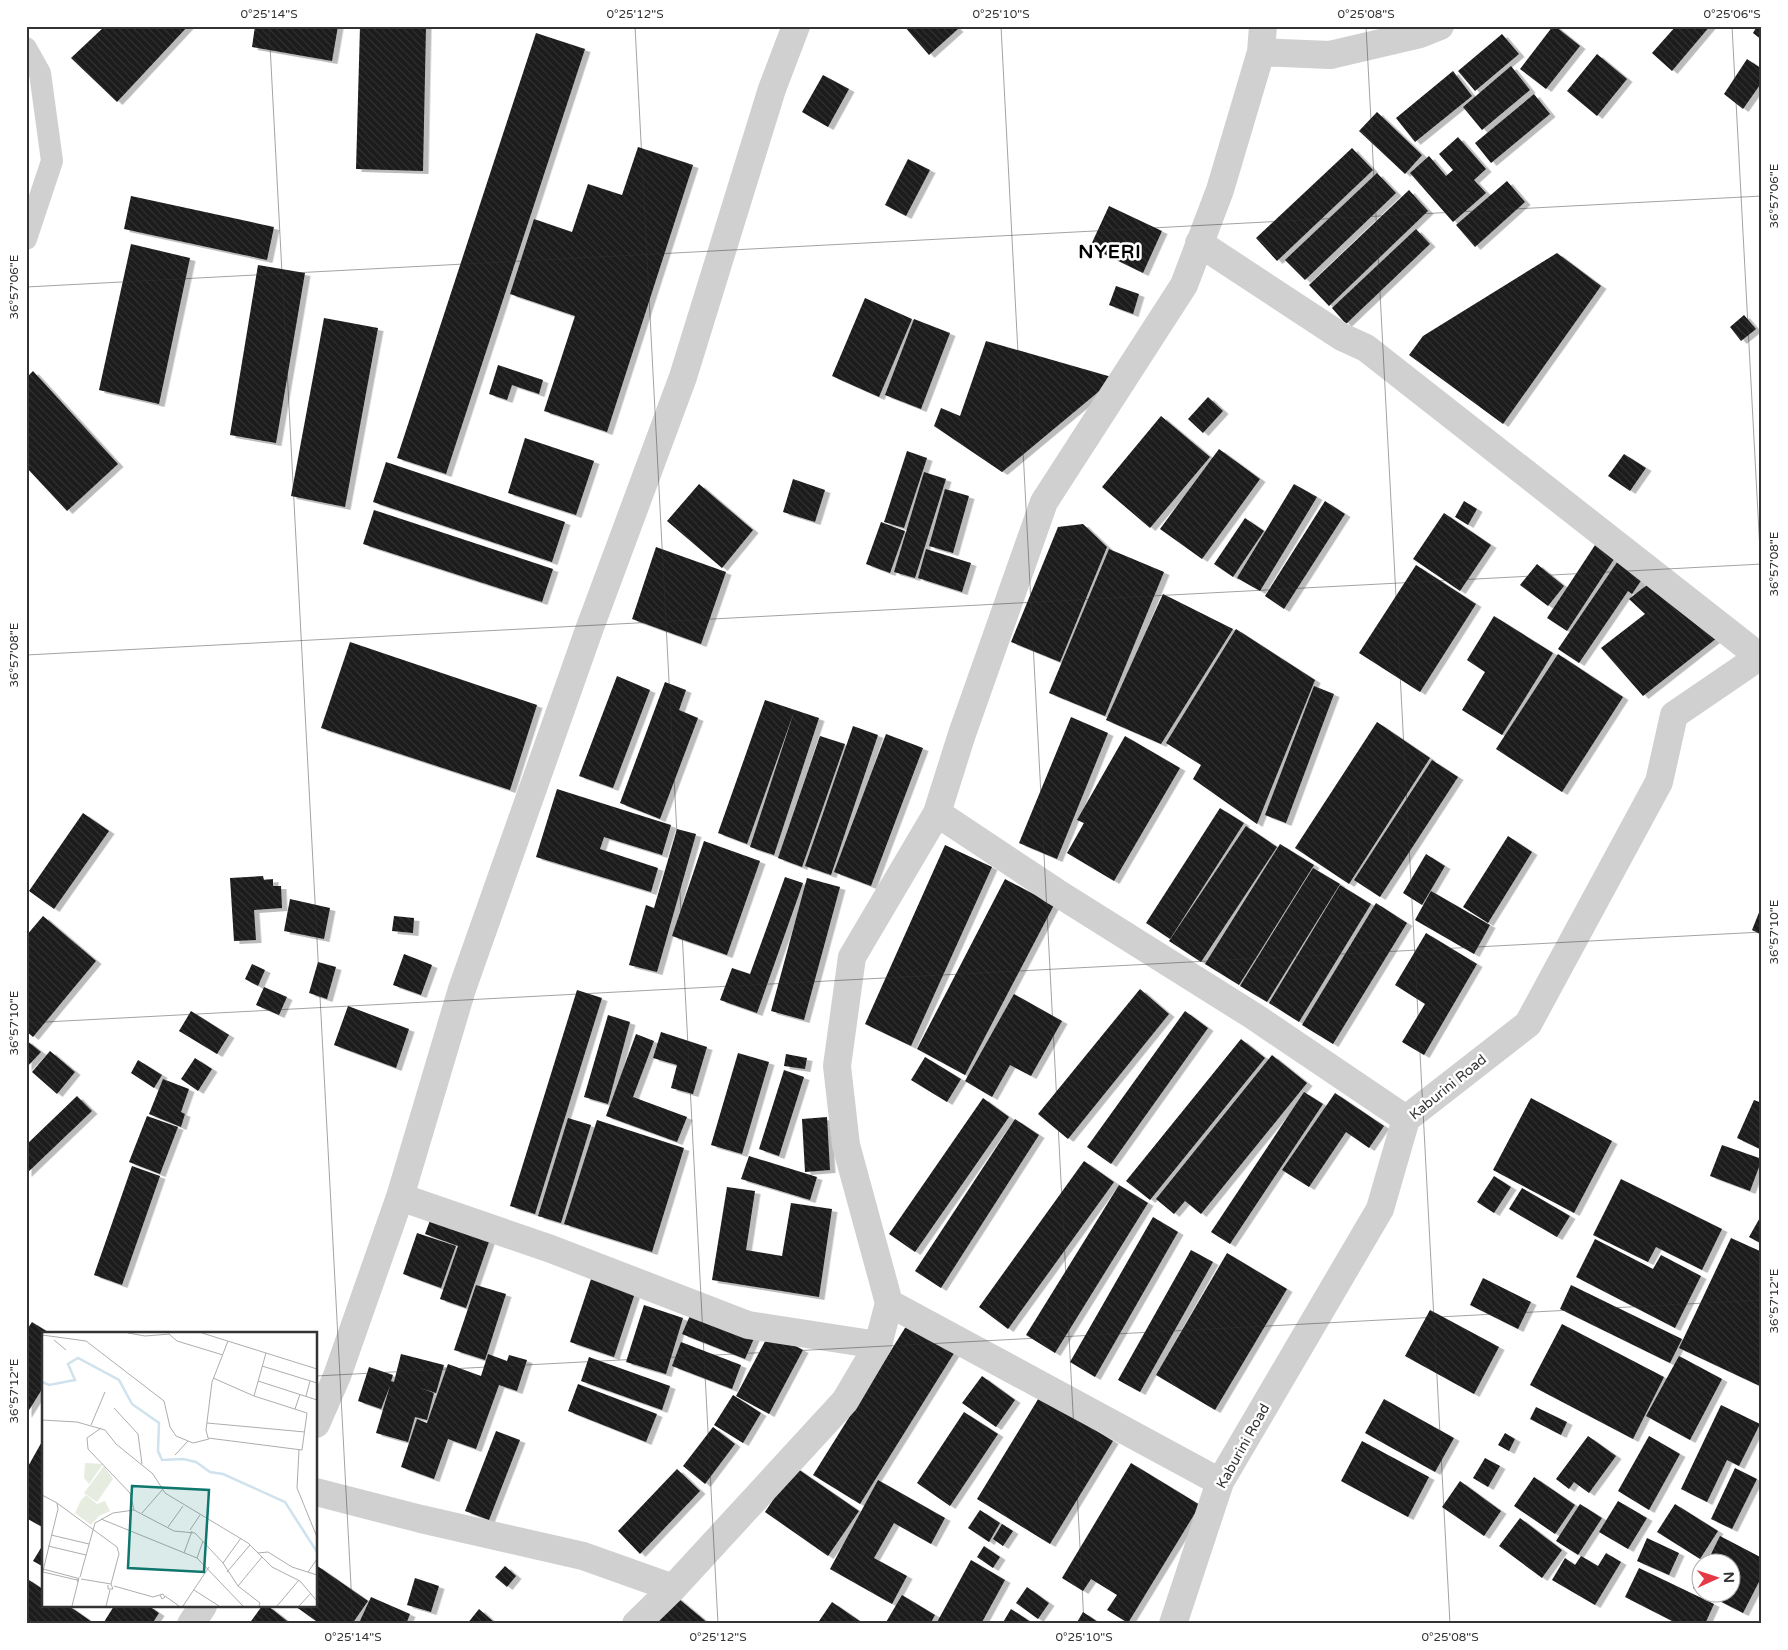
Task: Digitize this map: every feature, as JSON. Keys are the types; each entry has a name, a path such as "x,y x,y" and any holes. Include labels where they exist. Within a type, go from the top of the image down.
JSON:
{"street":[{"path":"318,1419 337,1376 400,1197 462,989 589,630 683,377 772,89 796,26"},
{"path":"636,1624 673,1588 845,1401 878,1344 889,1303 846,1145 837,1066 852,957 937,813 962,734 1044,502 1184,285 1220,190 1262,39 1330,55 1420,34 1440,26"},
{"path":"1199,243 1342,336 1366,348 1761,656"},
{"name":"Kaburini Road","path":"1173,1624 1220,1482 1380,1209 1406,1119 1528,1024 1659,782 1674,715 1761,656"},
{"path":"937,813 1056,892 1252,1015 1406,1119"},
{"path":"400,1197 551,1249 748,1325 878,1344"},
{"path":"889,1303 1220,1482"},
{"path":"318,1493 421,1519 583,1556 673,1588"},
{"path":"191,1624 202,1608"}],"lane":[{"path":"26,48 40,73 52,161 26,239"}],"building":[{"path":"105,26 188,26 117,102 71,58"},
{"path":"255,26 338,26 332,61 252,47"},
{"path":"360,26 426,26 423,171 356,169"},
{"path":"904,26 955,26 958,29 929,55"},
{"path":"1553,26 1580,46 1546,89 1520,69"},
{"path":"1676,26 1710,26 1672,71 1652,53"},
{"path":"1757,26 1762,26 1762,40 1753,33"},
{"path":"536,33 585,49 446,474 397,458"},
{"path":"1502,34 1519,54 1475,91 1458,71"},
{"path":"1597,54 1627,79 1597,116 1567,91"},
{"path":"1747,59 1762,69 1762,82 1743,109 1724,94"},
{"path":"1511,66 1530,90 1482,130 1463,107"},
{"path":"1453,71 1472,96 1415,142 1396,118"},
{"path":"823,75 849,89 828,127 802,112"},
{"path":"1534,94 1550,114 1491,163 1475,143"},
{"path":"1377,112 1422,155 1405,174 1359,131"},
{"path":"1458,137 1486,169 1474,180 1486,193 1453,222 1410,173 1429,156 1446,176 1453,170 1439,154"},
{"path":"638,147 693,165 607,432 544,411 575,316 510,294 534,219 572,232 588,184 622,195"},
{"path":"1352,148 1373,170 1277,261 1256,238"},
{"path":"908,159 930,170 906,216 885,205"},
{"path":"1377,173 1396,193 1305,280 1285,260"},
{"path":"1507,181 1525,202 1475,247 1456,225"},
{"path":"1409,190 1428,211 1329,306 1309,285"},
{"path":"131,196 274,227 267,260 124,229"},
{"path":"1109,206 1162,231 1143,273 1090,247"},
{"path":"1416,229 1430,244 1346,324 1332,308"},
{"path":"131,244 190,258 159,404 99,390"},
{"path":"1557,253 1601,286 1503,424 1409,355 1423,336"},
{"path":"258,265 305,273 276,443 230,435"},
{"path":"1116,286 1139,294 1133,314 1109,305"},
{"path":"865,298 912,319 879,397 832,376"},
{"path":"1744,315 1756,329 1741,341 1730,327"},
{"path":"324,318 378,328 345,507 291,496"},
{"path":"914,319 950,333 921,409 885,395"},
{"path":"986,341 1115,378 1002,472 934,426 941,408 960,416"},
{"path":"498,365 543,380 539,394 512,385 507,400 489,394"},
{"path":"33,371 118,464 67,511 26,467 26,378"},
{"path":"1208,397 1223,411 1203,433 1188,419"},
{"path":"1161,416 1210,457 1150,528 1102,487"},
{"path":"525,438 594,461 576,515 508,493"},
{"path":"1219,449 1260,479 1202,559 1160,529"},
{"path":"907,451 927,458 904,528 884,522"},
{"path":"1624,454 1646,468 1630,491 1608,476"},
{"path":"386,462 565,522 552,562 373,502"},
{"path":"924,472 946,479 915,578 894,572"},
{"path":"793,479 825,490 815,522 783,512"},
{"path":"699,484 753,530 722,568 667,521"},
{"path":"1294,484 1317,497 1260,591 1237,578"},
{"path":"945,489 969,496 953,553 929,546"},
{"path":"1325,501 1345,514 1284,609 1265,596"},
{"path":"1464,501 1477,509 1468,525 1455,517"},
{"path":"374,510 553,569 542,602 363,544"},
{"path":"1444,513 1491,545 1460,591 1413,559"},
{"path":"1245,518 1264,531 1233,577 1214,564"},
{"path":"881,522 905,531 890,573 866,564"},
{"path":"1083,524 1107,547 1060,662 1011,642 1058,527"},
{"path":"1599,539 1618,553 1567,631 1547,618"},
{"path":"656,547 726,572 701,644 632,619"},
{"path":"926,549 971,563 962,592 918,578"},
{"path":"1109,549 1164,572 1105,716 1049,693"},
{"path":"1622,555 1647,572 1632,594 1628,591 1579,663 1558,649"},
{"path":"1537,564 1564,586 1548,606 1520,585"},
{"path":"1416,565 1476,604 1420,692 1359,653"},
{"path":"1652,581 1717,638 1643,696 1601,648 1645,614 1629,599"},
{"path":"1163,594 1233,629 1161,744 1106,720"},
{"path":"1494,616 1553,653 1502,735 1462,710 1485,672 1467,660"},
{"path":"1236,629 1315,680 1257,824 1193,779 1201,765 1166,743"},
{"path":"350,642 537,705 510,790 321,728"},
{"path":"1558,654 1623,697 1562,792 1496,749"},
{"path":"617,676 650,690 613,788 579,776"},
{"path":"665,682 686,690 679,710 698,718 660,819 620,803"},
{"path":"1314,686 1334,694 1286,823 1265,815"},
{"path":"765,700 819,718 774,855 750,847 794,712 747,844 718,833"},
{"path":"1071,717 1108,733 1057,859 1019,843"},
{"path":"1377,722 1430,758 1349,884 1295,848"},
{"path":"853,726 878,735 831,875 805,866"},
{"path":"886,734 923,748 871,886 834,872"},
{"path":"820,736 845,744 802,867 778,858"},
{"path":"1125,736 1180,768 1114,881 1067,853 1084,823 1077,820"},
{"path":"1432,760 1458,777 1380,897 1354,880"},
{"path":"557,789 671,825 662,855 604,837 600,849 658,868 651,892 536,857"},
{"path":"1220,808 1244,823 1170,939 1146,923"},
{"path":"83,813 109,831 54,909 29,891"},
{"path":"1246,826 1277,847 1201,962 1169,941"},
{"path":"677,829 696,834 657,972 629,965 646,905 654,908"},
{"path":"1508,836 1532,852 1488,923 1463,907"},
{"path":"704,841 760,861 727,955 672,936"},
{"path":"1280,844 1314,865 1239,985 1205,964"},
{"path":"945,845 992,867 911,1046 865,1024"},
{"path":"1426,854 1445,866 1422,905 1403,893"},
{"path":"1313,868 1340,884 1267,1002 1240,986"},
{"path":"263,876 264,880 273,879 273,886 281,886 282,908 254,910 256,940 234,941 230,878"},
{"path":"785,877 803,883 757,1013 720,1000 732,968 750,974"},
{"path":"807,878 840,887 804,1020 771,1011"},
{"path":"1005,879 1054,905 965,1075 917,1049"},
{"path":"1340,885 1371,904 1299,1022 1269,1003"},
{"path":"1431,891 1490,925 1474,954 1415,920"},
{"path":"290,899 330,908 324,939 284,931"},
{"path":"1376,903 1407,923 1333,1044 1302,1025"},
{"path":"1762,905 1762,935 1752,930"},
{"path":"43,916 96,961 33,1037 26,1031 26,936"},
{"path":"394,916 414,918 413,933 392,931"},
{"path":"1426,933 1477,964 1424,1055 1402,1042 1425,1004 1395,985"},
{"path":"404,954 432,965 421,995 393,985"},
{"path":"318,962 336,967 327,999 309,993"},
{"path":"252,964 265,970 258,986 245,979"},
{"path":"264,987 287,997 279,1015 256,1005"},
{"path":"1140,989 1169,1014 1068,1139 1038,1114"},
{"path":"577,990 602,998 535,1214 510,1206"},
{"path":"1014,994 1062,1021 1031,1076 1010,1065 992,1097 965,1081"},
{"path":"348,1006 409,1029 396,1068 334,1045"},
{"path":"191,1011 229,1035 217,1054 179,1031"},
{"path":"1185,1011 1208,1028 1111,1164 1087,1147"},
{"path":"608,1015 630,1022 608,1104 584,1097"},
{"path":"661,1032 707,1047 693,1094 671,1088 677,1065 653,1058"},
{"path":"636,1034 654,1041 633,1097 687,1117 677,1142 606,1116"},
{"path":"1241,1039 1265,1058 1150,1200 1126,1181"},
{"path":"26,1040 41,1052 26,1068"},
{"path":"50,1051 75,1072 57,1094 32,1072"},
{"path":"738,1053 769,1062 742,1154 711,1145"},
{"path":"786,1054 807,1058 805,1069 784,1066"},
{"path":"1272,1055 1307,1083 1201,1214 1185,1201 1174,1214 1156,1199"},
{"path":"925,1057 961,1079 947,1102 911,1080"},
{"path":"195,1058 212,1069 198,1091 181,1079"},
{"path":"138,1060 162,1075 154,1088 131,1073"},
{"path":"784,1070 804,1077 779,1156 759,1149"},
{"path":"163,1079 189,1089 181,1112 185,1114 181,1127 149,1114"},
{"path":"1304,1092 1323,1104 1230,1244 1211,1232"},
{"path":"1335,1093 1384,1126 1369,1148 1346,1132 1309,1187 1282,1170"},
{"path":"77,1096 92,1111 26,1174 26,1145"},
{"path":"983,1098 1009,1117 915,1252 889,1234"},
{"path":"1531,1098 1612,1141 1574,1213 1493,1170"},
{"path":"1754,1100 1762,1103 1762,1150 1737,1138"},
{"path":"147,1116 178,1127 160,1174 129,1162"},
{"path":"827,1117 830,1170 805,1172 802,1119"},
{"path":"568,1118 591,1125 561,1223 538,1216"},
{"path":"1015,1119 1039,1135 941,1288 915,1271"},
{"path":"597,1120 684,1148 652,1252 564,1224"},
{"path":"1722,1145 1762,1159 1750,1191 1710,1176"},
{"path":"749,1156 817,1177 810,1200 741,1179"},
{"path":"1084,1161 1114,1182 1008,1329 979,1307"},
{"path":"132,1166 160,1176 122,1285 94,1275"},
{"path":"1494,1176 1511,1187 1494,1213 1477,1202"},
{"path":"1621,1179 1722,1229 1702,1270 1656,1247 1648,1262 1593,1235"},
{"path":"1119,1185 1148,1203 1055,1353 1026,1335"},
{"path":"727,1187 755,1191 746,1250 782,1256 791,1203 832,1209 819,1297 712,1280"},
{"path":"1522,1188 1570,1216 1557,1237 1509,1209"},
{"path":"1762,1214 1762,1244 1749,1237"},
{"path":"432,1215 491,1236 466,1308 440,1299 458,1246 425,1234"},
{"path":"1153,1217 1178,1232 1095,1377 1070,1362"},
{"path":"417,1233 456,1246 441,1288 403,1274"},
{"path":"1731,1238 1762,1252 1762,1387 1679,1348"},
{"path":"1595,1239 1653,1269 1661,1255 1701,1276 1675,1328 1576,1277"},
{"path":"1191,1250 1213,1262 1140,1392 1118,1380"},
{"path":"1227,1253 1287,1289 1215,1410 1156,1375"},
{"path":"1483,1278 1531,1302 1518,1329 1470,1305"},
{"path":"591,1279 635,1293 614,1357 570,1342"},
{"path":"476,1285 506,1294 485,1360 454,1350"},
{"path":"1571,1285 1682,1339 1670,1363 1560,1309"},
{"path":"644,1305 683,1318 666,1374 626,1362"},
{"path":"1430,1310 1499,1347 1474,1394 1405,1356"},
{"path":"692,1311 755,1336 745,1359 682,1334"},
{"path":"910,1320 956,1350 860,1504 813,1475"},
{"path":"32,1322 48,1332 42,1332 42,1389 26,1415 26,1331"},
{"path":"1562,1324 1664,1377 1633,1439 1530,1385"},
{"path":"770,1332 803,1350 769,1414 736,1396"},
{"path":"681,1342 741,1365 732,1389 672,1366"},
{"path":"401,1354 444,1365 436,1393 420,1388 434,1393 427,1420 415,1417 408,1442 376,1433 390,1386 381,1409 358,1401 369,1367 393,1375 391,1381 394,1382"},
{"path":"488,1354 507,1361 509,1355 527,1360 517,1391 499,1385 476,1449 448,1439 434,1479 401,1467 417,1419 427,1423 448,1364 481,1376"},
{"path":"1679,1356 1722,1379 1690,1440 1646,1416"},
{"path":"589,1357 670,1386 662,1410 581,1381"},
{"path":"982,1376 1015,1400 996,1427 962,1403"},
{"path":"578,1384 657,1414 646,1442 568,1411"},
{"path":"733,1395 761,1413 743,1443 714,1425"},
{"path":"1040,1396 1113,1441 1050,1544 977,1499"},
{"path":"1384,1399 1454,1438 1435,1472 1365,1433"},
{"path":"1721,1405 1760,1424 1739,1466 1727,1460 1707,1502 1681,1489"},
{"path":"1536,1407 1567,1422 1561,1435 1530,1419"},
{"path":"964,1412 998,1434 950,1506 917,1483"},
{"path":"713,1427 735,1444 705,1484 683,1466"},
{"path":"496,1431 520,1440 489,1520 465,1511"},
{"path":"1505,1433 1515,1439 1509,1451 1498,1445"},
{"path":"1588,1436 1616,1456 1589,1493 1574,1482 1569,1489 1556,1479"},
{"path":"1649,1436 1680,1454 1649,1510 1618,1491"},
{"path":"1362,1441 1429,1477 1408,1517 1341,1481"},
{"path":"42,1442 42,1527 26,1518 26,1470"},
{"path":"1485,1458 1500,1466 1488,1487 1473,1478"},
{"path":"1131,1463 1200,1505 1128,1623 1107,1610 1117,1595 1091,1579 1083,1591 1062,1578"},
{"path":"795,1467 859,1511 828,1556 765,1512"},
{"path":"1735,1468 1757,1479 1732,1529 1711,1519"},
{"path":"677,1469 700,1491 640,1554 618,1531"},
{"path":"1534,1477 1575,1505 1555,1534 1514,1506"},
{"path":"878,1480 945,1518 931,1544 894,1523 874,1558 907,1576 892,1604 830,1569"},
{"path":"1460,1481 1501,1511 1484,1536 1442,1507"},
{"path":"1618,1501 1647,1518 1628,1549 1599,1532"},
{"path":"1580,1504 1602,1518 1578,1555 1556,1541"},
{"path":"1675,1504 1718,1531 1704,1552 1690,1553 1657,1532"},
{"path":"980,1510 1000,1523 989,1542 968,1528"},
{"path":"1520,1518 1562,1550 1542,1578 1499,1546"},
{"path":"1002,1524 1013,1531 1003,1546 993,1539"},
{"path":"1720,1536 1762,1558 1762,1576 1743,1613 1722,1602 1740,1602 1740,1552 1712,1552"},
{"path":"1647,1538 1679,1553 1669,1575 1637,1561"},
{"path":"42,1546 42,1566 33,1561"},
{"path":"984,1546 1000,1557 993,1568 977,1557"},
{"path":"1606,1553 1621,1562 1595,1605 1552,1580 1565,1558 1575,1565 1581,1556 1598,1566"},
{"path":"971,1560 1005,1580 981,1624 936,1624"},
{"path":"318,1566 368,1601 352,1624 320,1624 298,1608 318,1608"},
{"path":"505,1566 516,1576 507,1587 495,1577"},
{"path":"1639,1568 1690,1592 1690,1602 1710,1602 1714,1604 1705,1624 1678,1624 1625,1597"},
{"path":"26,1578 42,1589 42,1608 72,1608 95,1624 26,1624"},
{"path":"415,1578 439,1586 431,1612 407,1605"},
{"path":"1027,1587 1049,1603 1038,1619 1016,1603"},
{"path":"674,1595 709,1624 651,1624"},
{"path":"902,1595 935,1615 930,1624 885,1624"},
{"path":"371,1597 410,1614 406,1624 359,1623"},
{"path":"832,1602 864,1624 817,1624"},
{"path":"113,1608 152,1608 159,1613 152,1624 108,1624 104,1622"},
{"path":"261,1608 271,1608 291,1624 249,1624"},
{"path":"479,1609 496,1624 467,1624"},
{"path":"1011,1609 1034,1624 1002,1624"},
{"path":"1083,1612 1101,1624 1076,1624"}],"district":[{"name":"NYERI","path":"1110,252"}]}
